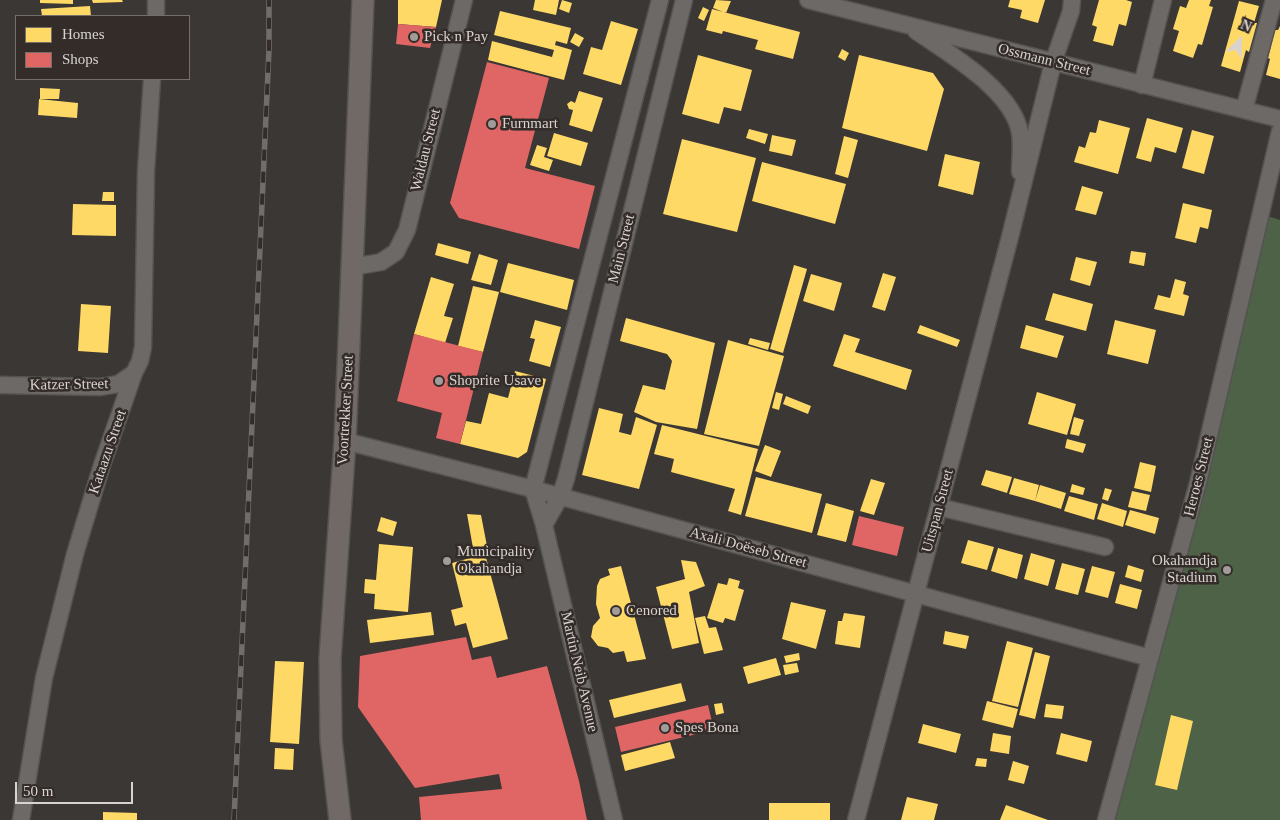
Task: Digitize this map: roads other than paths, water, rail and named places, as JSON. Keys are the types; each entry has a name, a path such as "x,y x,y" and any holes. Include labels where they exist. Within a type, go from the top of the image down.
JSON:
{"main road":[{"name":"Voortrekker Street","path":"340,820 331,740 330,659 345,441 363,0"}],"street":[{"path":"156,0 156,15"},
{"name":"Waldau Street","path":"352,267 381,262 396,252 407,230 464,0"},
{"name":"Main Street","path":"533,490 660,0"},
{"name":"Main Street","path":"560,497 684,0"},
{"name":"Ossmann Street","path":"808,0 1280,119"},
{"name":"Uitspan Street","path":"856,820 914,594 939,507 1019,202 1053,63 1072,0"},
{"path":"1142,85 1163,0"},
{"path":"1244,110 1274,0"},
{"name":"Uitspan Street","path":"906,25 965,64 1002,98 1015,116 1021,134 1019,202"},
{"name":"Kataazu Street","path":"21,820 44,678 75,554 102,466 134,373 140,361 143,346 146,171 152,80"},
{"name":"Heroes Street","path":"1106,820 1198,483 1280,131"},
{"name":"Katzer Street","path":"0,384 100,387 118,384 134,373"},
{"name":"Axali Doëseb Street","path":"345,441 560,497 1150,658"},
{"name":"Martin Neib Avenue","path":"533,490 544,525 614,820"},
{"path":"544,525 560,497"},
{"path":"939,507 1105,547"}],"railway":[{"path":"234,820 269,50 269,0"}],"place":[{"name":"Pick n Pay","path":"414,37"},
{"name":"Furnmart","path":"492,124"},
{"name":"Shoprite Usave","path":"439,381"},
{"name":"Municipality Okahandja","path":"447,561"},
{"name":"Okahandja Stadium","path":"1227,570"},
{"name":"Cenored","path":"616,611"},
{"name":"Spes Bona","path":"665,728"}]}
